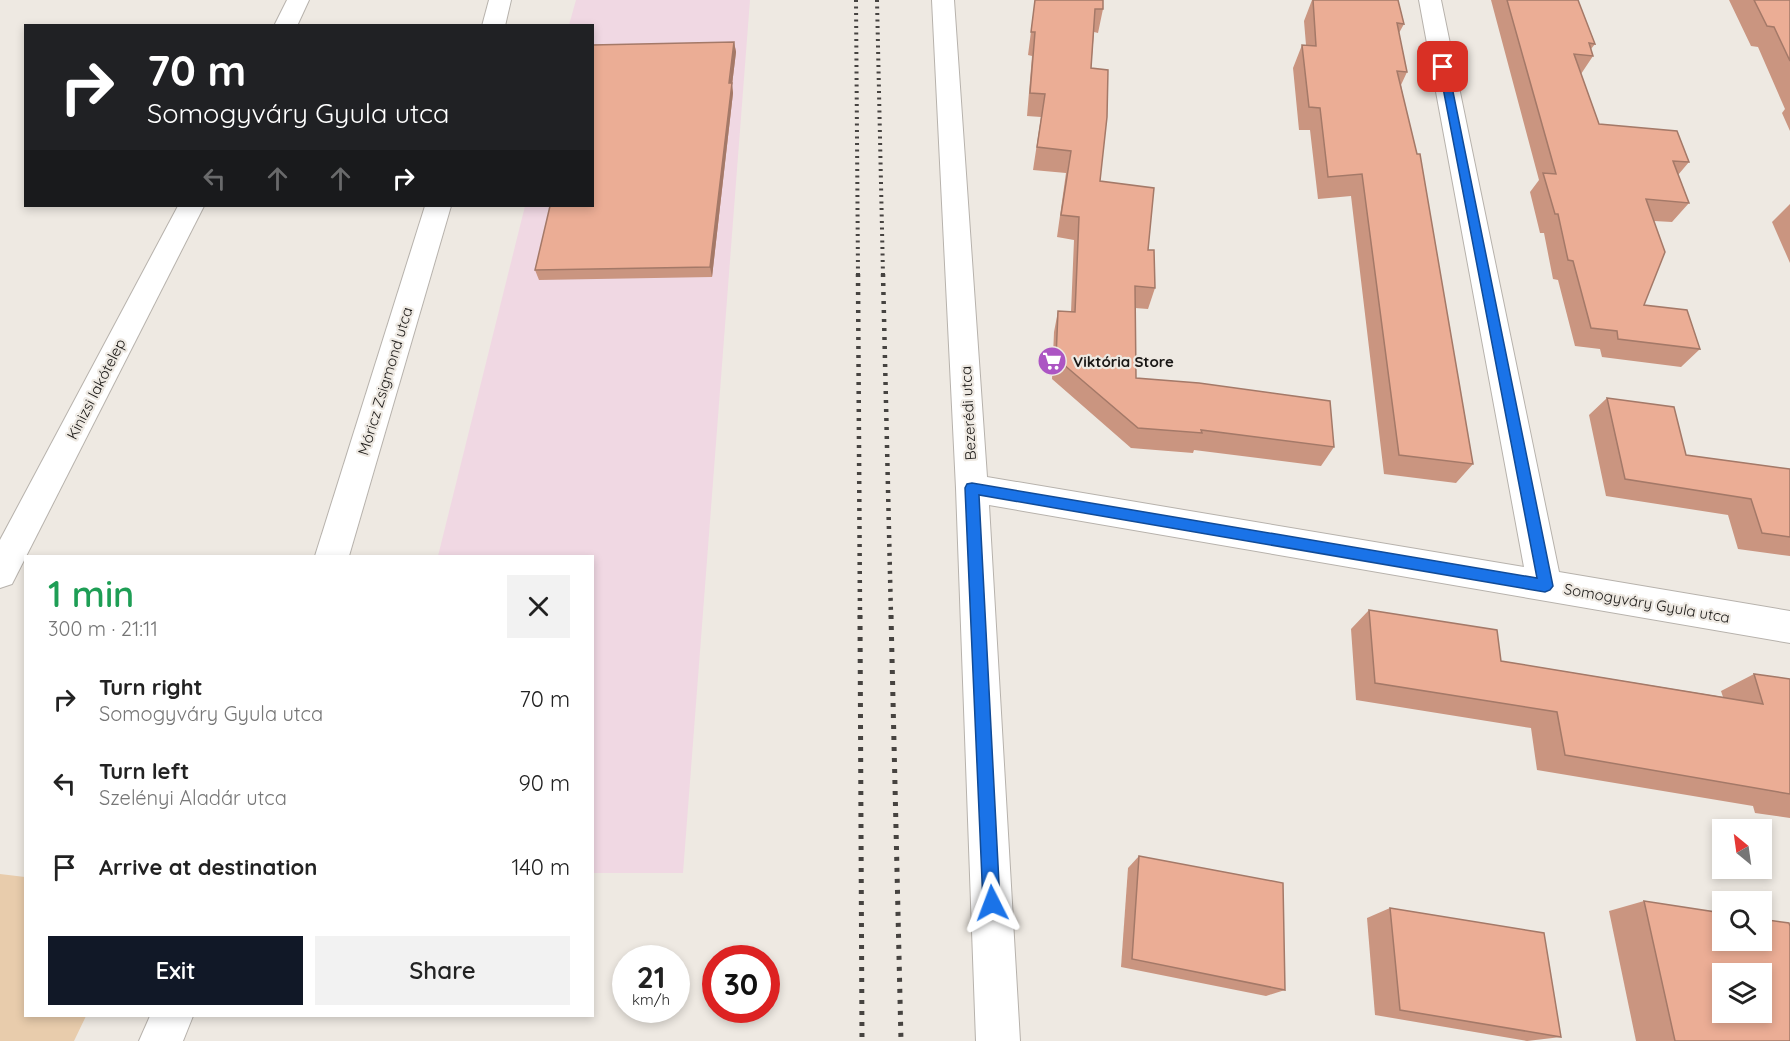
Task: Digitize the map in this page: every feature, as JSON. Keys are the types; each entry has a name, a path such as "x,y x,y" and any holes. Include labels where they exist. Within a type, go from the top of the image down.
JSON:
{"street":[{"path":"286,24 298,0"},
{"path":"494,24 500,0"},
{"name":"Bezerédi utca","path":"944,0 972,488 998,1041"},
{"path":"1430,0 1545,586"},
{"name":"Kinizsi lakótelep","path":"0,573 190,207"},
{"name":"Móricz Zsigmond utca","path":"332,555 438,207"},
{"name":"Somogyváry Gyula utca","path":"972,488 1790,627"},
{"path":"161,1041 172,1017"}],"shaded area":[{"path":"576,0 750,0 683,873 594,873 594,555 438,555 525,207 594,207 594,24 569,24"},
{"path":"0,874 24,877 24,1017 86,1017 74,1041 0,1041"}],"building":[{"path":"1035,0 1103,0 1103,9 1095,9 1091,68 1108,70 1107,117 1100,181 1154,188 1148,250 1154,250 1155,288 1135,286 1136,378 1199,383 1330,401 1334,447 1201,430 1202,433 1138,428 1056,358 1058,311 1075,312 1079,217 1061,215 1071,151 1037,147 1045,94 1030,93 1035,32 1031,32"},
{"path":"1313,0 1398,0 1404,24 1397,23 1407,72 1397,71 1417,154 1420,154 1473,464 1399,455 1362,174 1328,177 1320,108 1309,107 1302,45 1316,46"},
{"path":"1507,0 1578,0 1595,44 1589,43 1593,56 1574,54 1599,124 1677,131 1689,162 1673,161 1689,203 1646,199 1665,252 1644,305 1687,310 1700,349 1618,339 1617,331 1591,328 1573,261 1568,260 1558,214 1555,214 1543,173 1556,174"},
{"path":"1754,0 1790,0 1790,61 1774,27 1767,26"},
{"path":"734,42 729,83 732,83 710,267 535,270 550,207 594,207 594,45"},
{"path":"1607,398 1674,407 1686,455 1790,469 1790,537 1762,533 1751,499 1625,479"},
{"path":"1369,610 1497,630 1501,661 1763,704 1754,674 1790,679 1790,794 1565,755 1557,712 1375,683"},
{"path":"1139,856 1283,883 1285,990 1132,959"},
{"path":"1644,901 1712,911 1712,951 1772,951 1772,921 1789,923 1790,1041 1675,1041"},
{"path":"1390,908 1544,933 1561,1037 1400,1010"}],"railway":[{"path":"856,0 858,275"},
{"path":"877,0 883,275"},
{"path":"858,274 860,617"},
{"path":"883,274 891,617"},
{"path":"860,615 862,1041"},
{"path":"891,615 901,1041"}],"place":[{"name":"Viktória Store","path":"1052,361"}],"route":[{"path":"992,903 972,488 1545,586 1443,67"}]}
